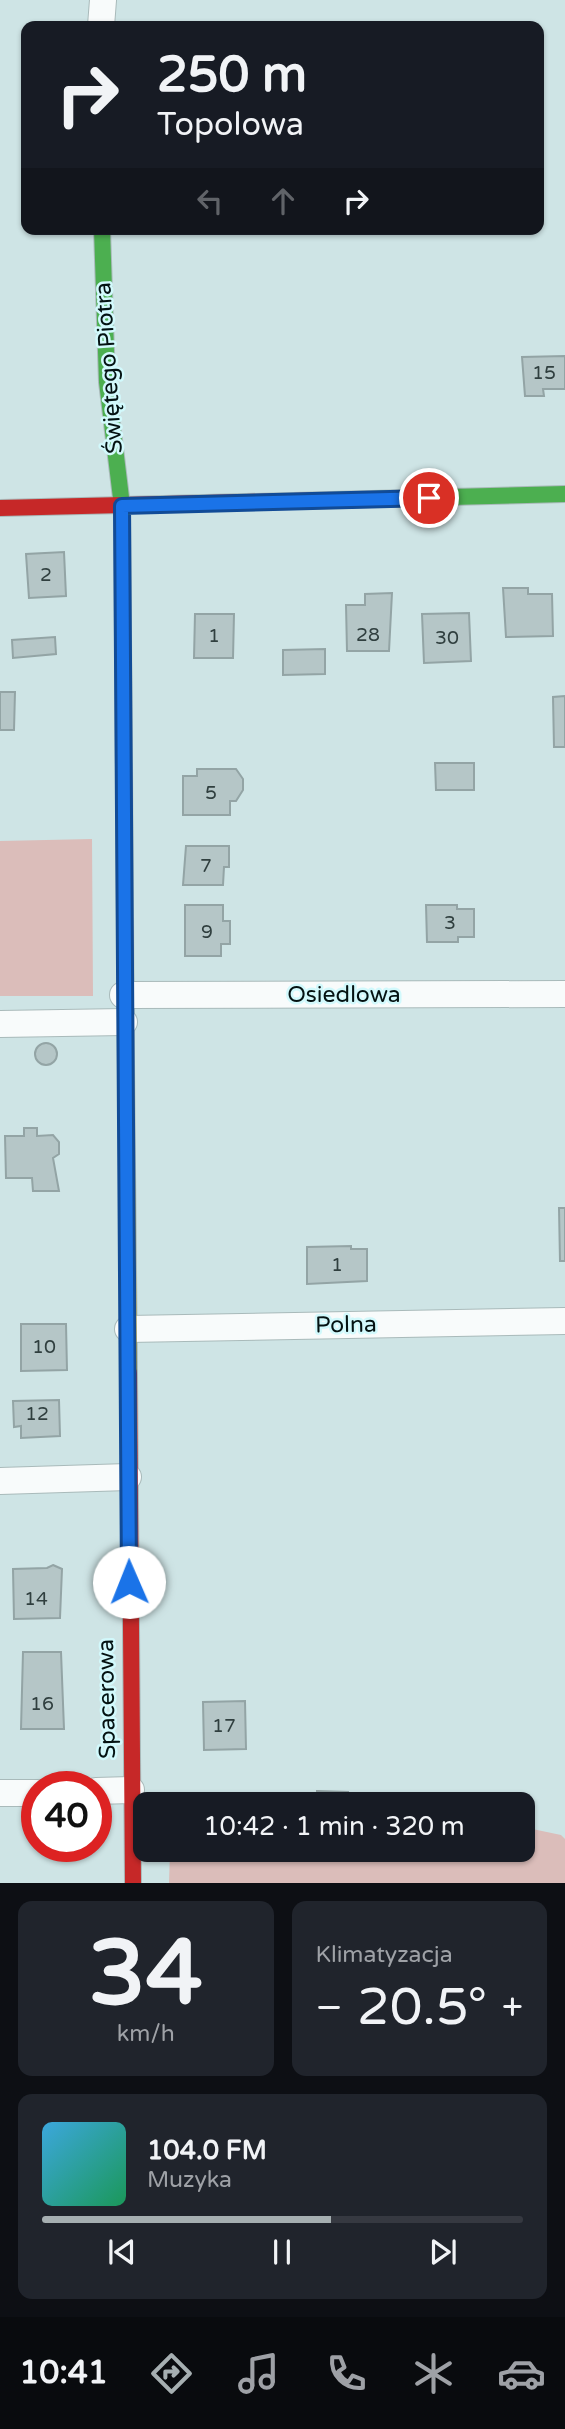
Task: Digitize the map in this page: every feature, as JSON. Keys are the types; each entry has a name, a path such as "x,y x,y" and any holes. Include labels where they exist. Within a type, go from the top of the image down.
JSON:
{"street":[{"path":"101,21 103,0"},
{"name":"Świętego Piotra","path":"102,235 107,382 122,506"},
{"path":"0,508 565,494"},
{"name":"Spacerowa","path":"122,506 124,1021 133,1883"},
{"name":"Osiedlowa","path":"124,995 565,994"},
{"path":"0,1024 124,1021"},
{"name":"Polna","path":"128,1329 565,1321"},
{"path":"0,1481 128,1477"},
{"path":"112,1791 131,1790"},
{"path":"0,1793 21,1793"}],"shaded area":[{"path":"92,839 93,996 0,996 0,841"},
{"path":"535,1830 561,1835 565,1839 565,1883 169,1883 170,1862 535,1862"}],"building":[{"path":"565,356 565,389 543,389 544,396 525,396 522,357"},
{"path":"64,552 66,596 29,598 26,554"},
{"path":"503,588 528,588 528,594 552,594 553,636 506,637"},
{"path":"392,593 389,651 347,651 346,605 365,605 365,594"},
{"path":"469,613 471,661 424,663 422,614"},
{"path":"195,614 234,614 233,658 194,658"},
{"path":"55,637 56,654 13,658 12,640"},
{"path":"325,649 325,674 283,675 283,650"},
{"path":"0,692 15,692 14,730 0,730"},
{"path":"565,696 565,747 554,747 553,697"},
{"path":"435,763 474,763 474,790 436,790"},
{"path":"197,769 236,769 243,779 243,790 236,801 230,801 230,815 183,815 183,776 197,776"},
{"path":"186,846 229,846 229,867 224,867 223,885 183,885"},
{"path":"185,905 223,905 223,921 230,921 230,944 221,944 221,956 185,956"},
{"path":"426,905 457,905 457,909 474,909 474,937 458,937 458,942 427,942"},
{"path":"46,1043 54,1046 57,1054 54,1062 46,1065 38,1062 35,1054 38,1046"},
{"path":"24,1128 37,1128 37,1136 53,1135 59,1142 59,1154 53,1158 59,1191 33,1191 32,1178 6,1178 5,1136 24,1136"},
{"path":"559,1208 565,1208 565,1261 560,1261"},
{"path":"351,1246 351,1249 367,1249 367,1281 307,1284 307,1247"},
{"path":"21,1324 66,1324 67,1370 21,1371"},
{"path":"59,1400 60,1436 21,1438 21,1426 14,1427 13,1401"},
{"path":"53,1565 62,1569 60,1618 14,1619 13,1569 47,1568"},
{"path":"23,1652 61,1652 64,1729 21,1729"},
{"path":"245,1701 246,1749 204,1750 203,1702"}],"traffic: fast":[{"path":"102,235 107,382 122,506 124,767"},
{"path":"332,500 565,494"}],"traffic: slow":[{"path":"126,1064 129,1373"}],"traffic: jam":[{"path":"0,508 332,500"},
{"path":"124,767 126,1064"},
{"path":"129,1373 133,1883"}],"route":[{"path":"129,1582 122,506 429,498"}]}
